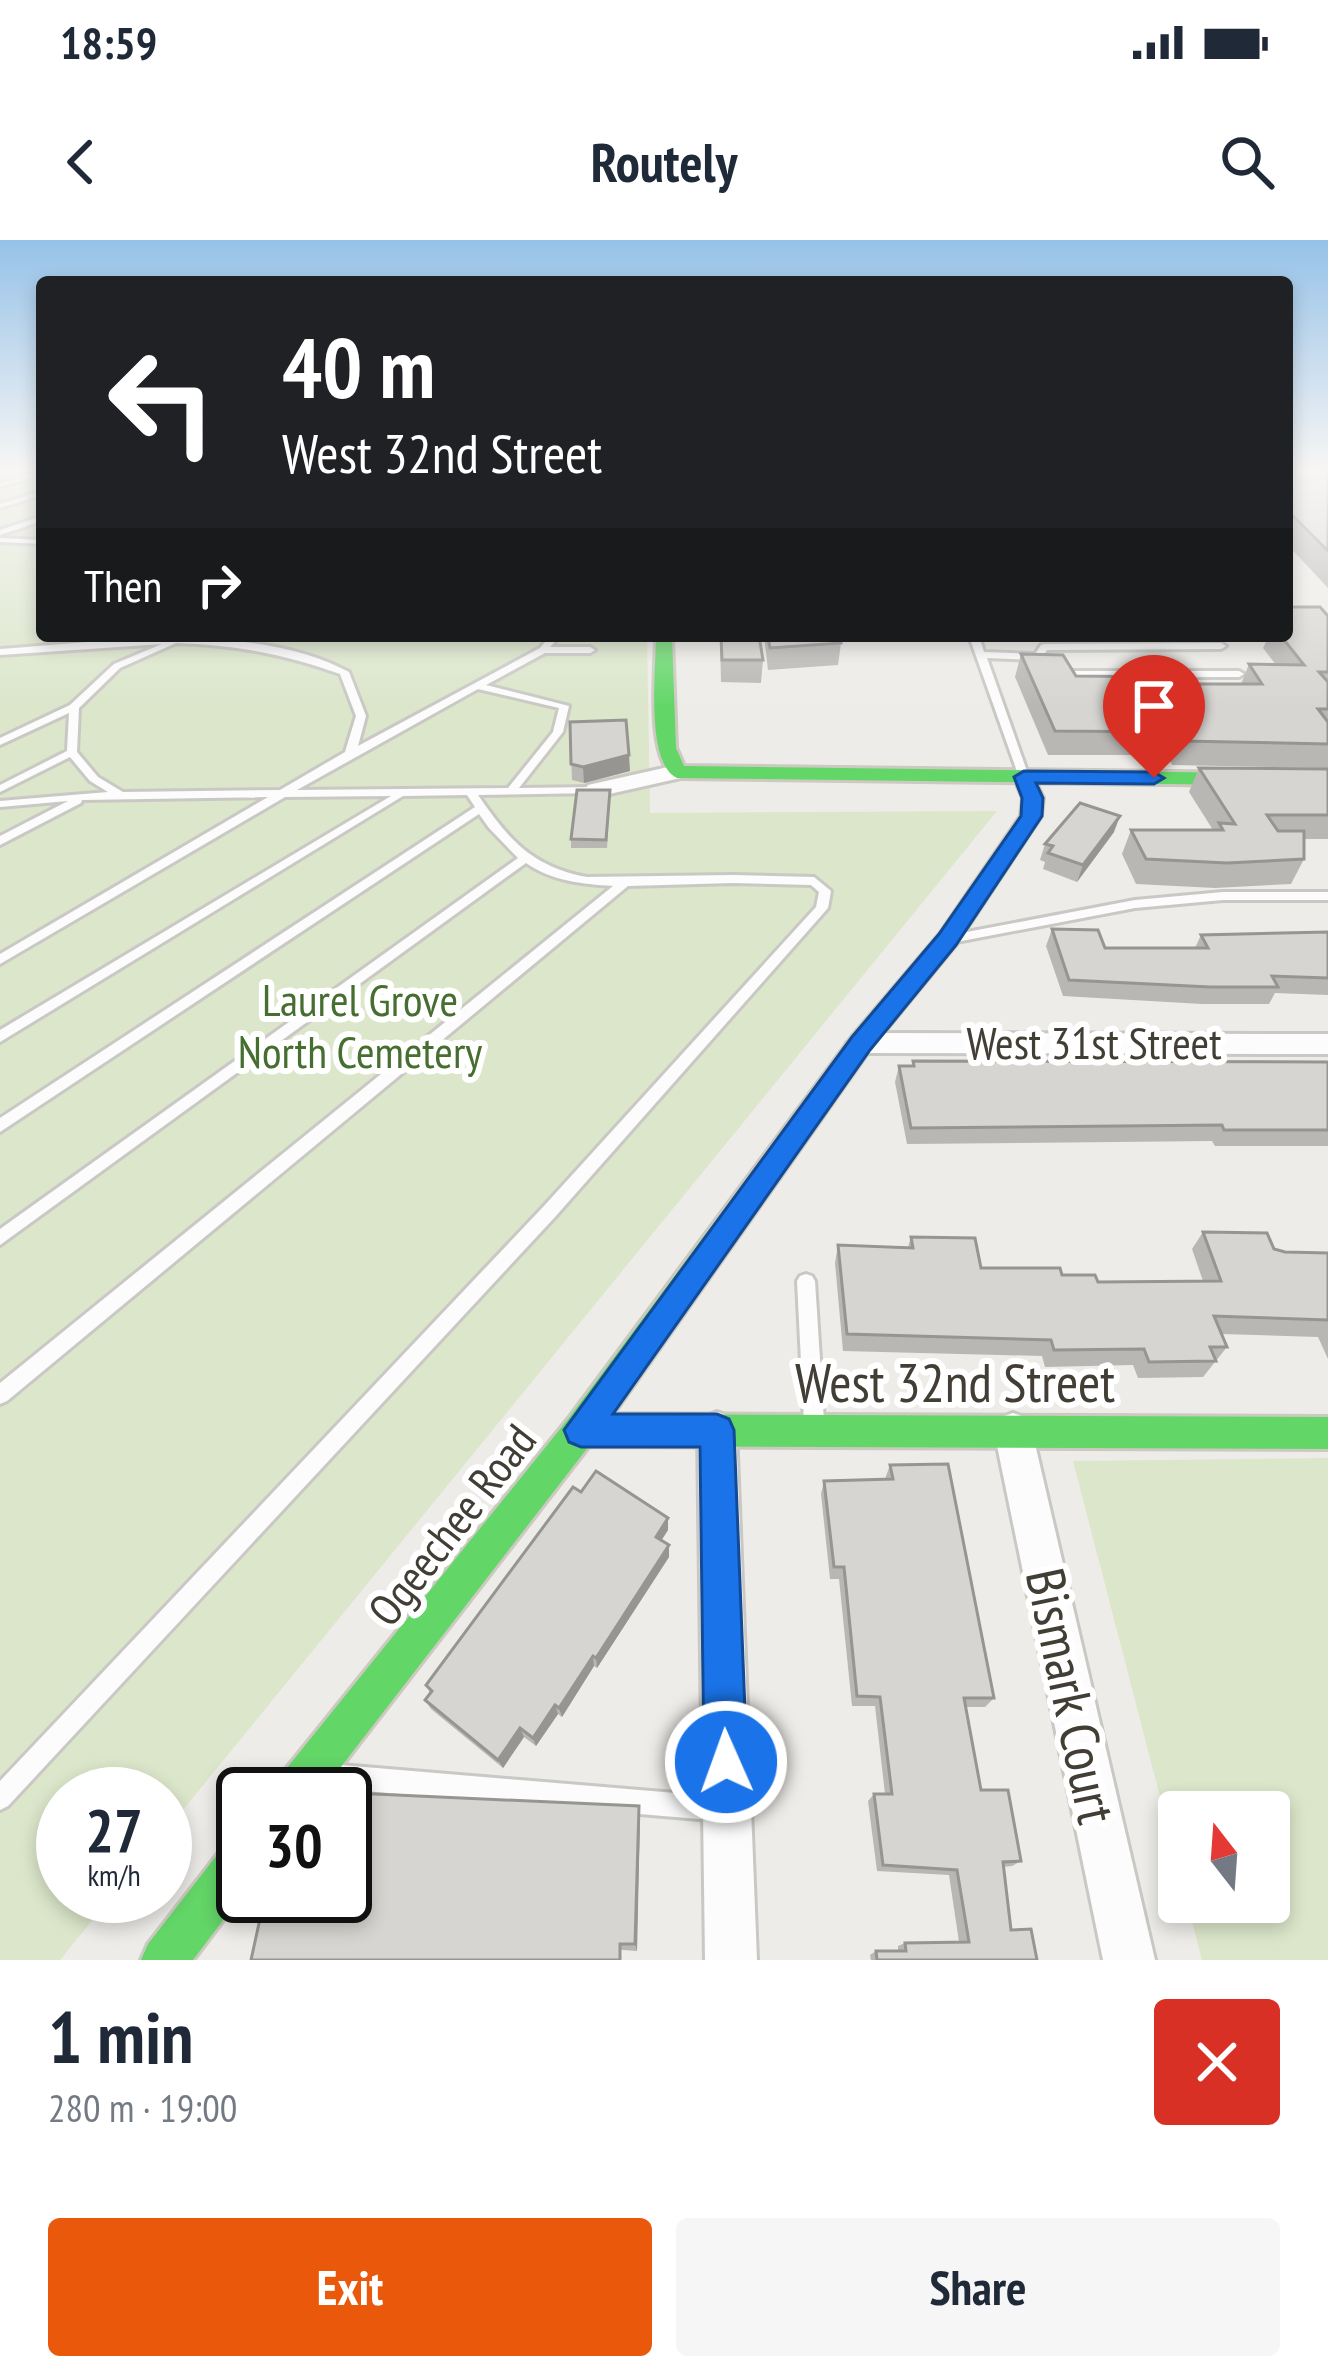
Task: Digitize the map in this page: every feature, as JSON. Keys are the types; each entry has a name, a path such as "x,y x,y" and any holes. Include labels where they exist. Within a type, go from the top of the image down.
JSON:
{"street":[{"path":"664,642 666,748 677,772"},
{"path":"596,790 677,772 1328,780"},
{"name":"Ogeechee Road","path":"313,1767 581,1430 861,1043 948,940 1031,816 1033,798 1024,777"},
{"name":"West 31st Street","path":"861,1043 1328,1044"},
{"name":"West 32nd Street","path":"581,1430 1328,1433"},
{"path":"717,1430 731,1960"},
{"name":"Bismark Court","path":"1013,1432 1129,1960"},
{"path":"164,1960 216,1893"}],"lane":[{"path":"4,654 129,642"},
{"path":"0,742 74,707 107,671 170,642"},
{"path":"216,642 299,654 344,672 361,716 350,754"},
{"path":"299,654 302,642"},
{"path":"0,960 550,642"},
{"path":"977,642 1024,777"},
{"path":"1038,657 1044,647 1189,642"},
{"path":"983,655 1038,657 1064,674 1239,674 1219,642"},
{"path":"543,650 590,650"},
{"path":"479,686 564,706 558,731 510,792"},
{"path":"74,707 73,752 94,779 122,796"},
{"path":"0,789 73,752"},
{"path":"0,804 86,796 400,795 476,800 510,792 596,790"},
{"path":"0,1037 400,795"},
{"path":"0,841 86,796"},
{"path":"0,1798 549,1212 822,908 825,891 814,881 740,877 601,885 553,875 496,835 476,800"},
{"path":"0,1126 476,800"},
{"path":"0,1238 527,857"},
{"path":"0,1395 624,884"},
{"path":"948,940 1135,904 1223,896 1328,896"},
{"path":"806,1282 814,1431"},
{"path":"372,1788 727,1809"}],"green space":[{"name":"Laurel Grove North Cemetery","path":"0,547 36,547 36,642 647,642 650,813 997,811 192,1799 192,1767 36,1767 36,1923 90,1923 60,1960 0,1960"},
{"path":"1328,1458 1328,1960 1202,1960 1192,1923 1290,1923 1290,1791 1159,1791 1073,1461"}],"building":[{"path":"1293,607 1320,607 1328,616 1328,672 1319,672 1328,682 1328,709 1318,709 1328,722 1328,744 1182,741 1176,732 1055,731 1021,654 1063,655 1076,676 1167,677 1172,684 1262,684 1249,664 1304,665 1286,642 1293,642"},
{"path":"721,642 760,642 763,660 722,660"},
{"path":"769,642 841,643 770,648"},
{"path":"626,720 629,755 583,767 571,764 570,722"},
{"path":"1199,768 1328,769 1328,815 1267,815 1278,831 1304,831 1304,859 1227,863 1146,859 1131,830 1223,830 1219,823 1235,824"},
{"path":"577,790 610,790 606,840 571,839"},
{"path":"1080,803 1120,816 1083,865 1048,853 1053,846 1045,844"},
{"path":"1052,929 1098,930 1105,948 1208,948 1201,935 1328,932 1328,978 1272,976 1278,987 1069,980"},
{"path":"913,1061 1328,1062 1328,1130 1224,1130 1222,1125 911,1128 899,1066 914,1066"},
{"path":"1203,1232 1267,1233 1274,1249 1328,1253 1328,1320 1214,1316 1227,1347 1210,1347 1216,1361 1149,1362 1144,1349 1054,1350 1051,1340 847,1334 838,1245 913,1248 911,1237 975,1238 981,1268 1060,1268 1062,1275 1095,1275 1098,1282 1221,1281"},
{"path":"948,1464 994,1698 964,1698 981,1790 1008,1790 1021,1861 1003,1862 1011,1930 1031,1929 1037,1960 877,1960 876,1951 906,1951 905,1943 969,1942 957,1870 883,1865 874,1794 892,1794 880,1697 857,1696 844,1567 834,1567 824,1481 893,1479 890,1465"},
{"path":"596,1471 668,1518 656,1537 669,1545 559,1708 555,1705 533,1738 520,1728 498,1760 425,1700 432,1691 426,1685 573,1487 581,1492"},
{"path":"372,1794 639,1806 635,1944 620,1944 620,1960 251,1960 259,1923 372,1923"}],"traffic: fast":[{"path":"664,642 666,748 677,772 1328,780"},
{"path":"314,1767 581,1430 770,1169"},
{"path":"581,1430 1328,1433"},
{"path":"164,1960 216,1893"}],"traffic: slow":[{"path":"770,1169 861,1043 948,939 1031,816 1033,798 1024,777"}],"route":[{"path":"726,1762 717,1430 581,1430 861,1043 948,940 1031,816 1033,798 1024,777 1154,778"}]}
